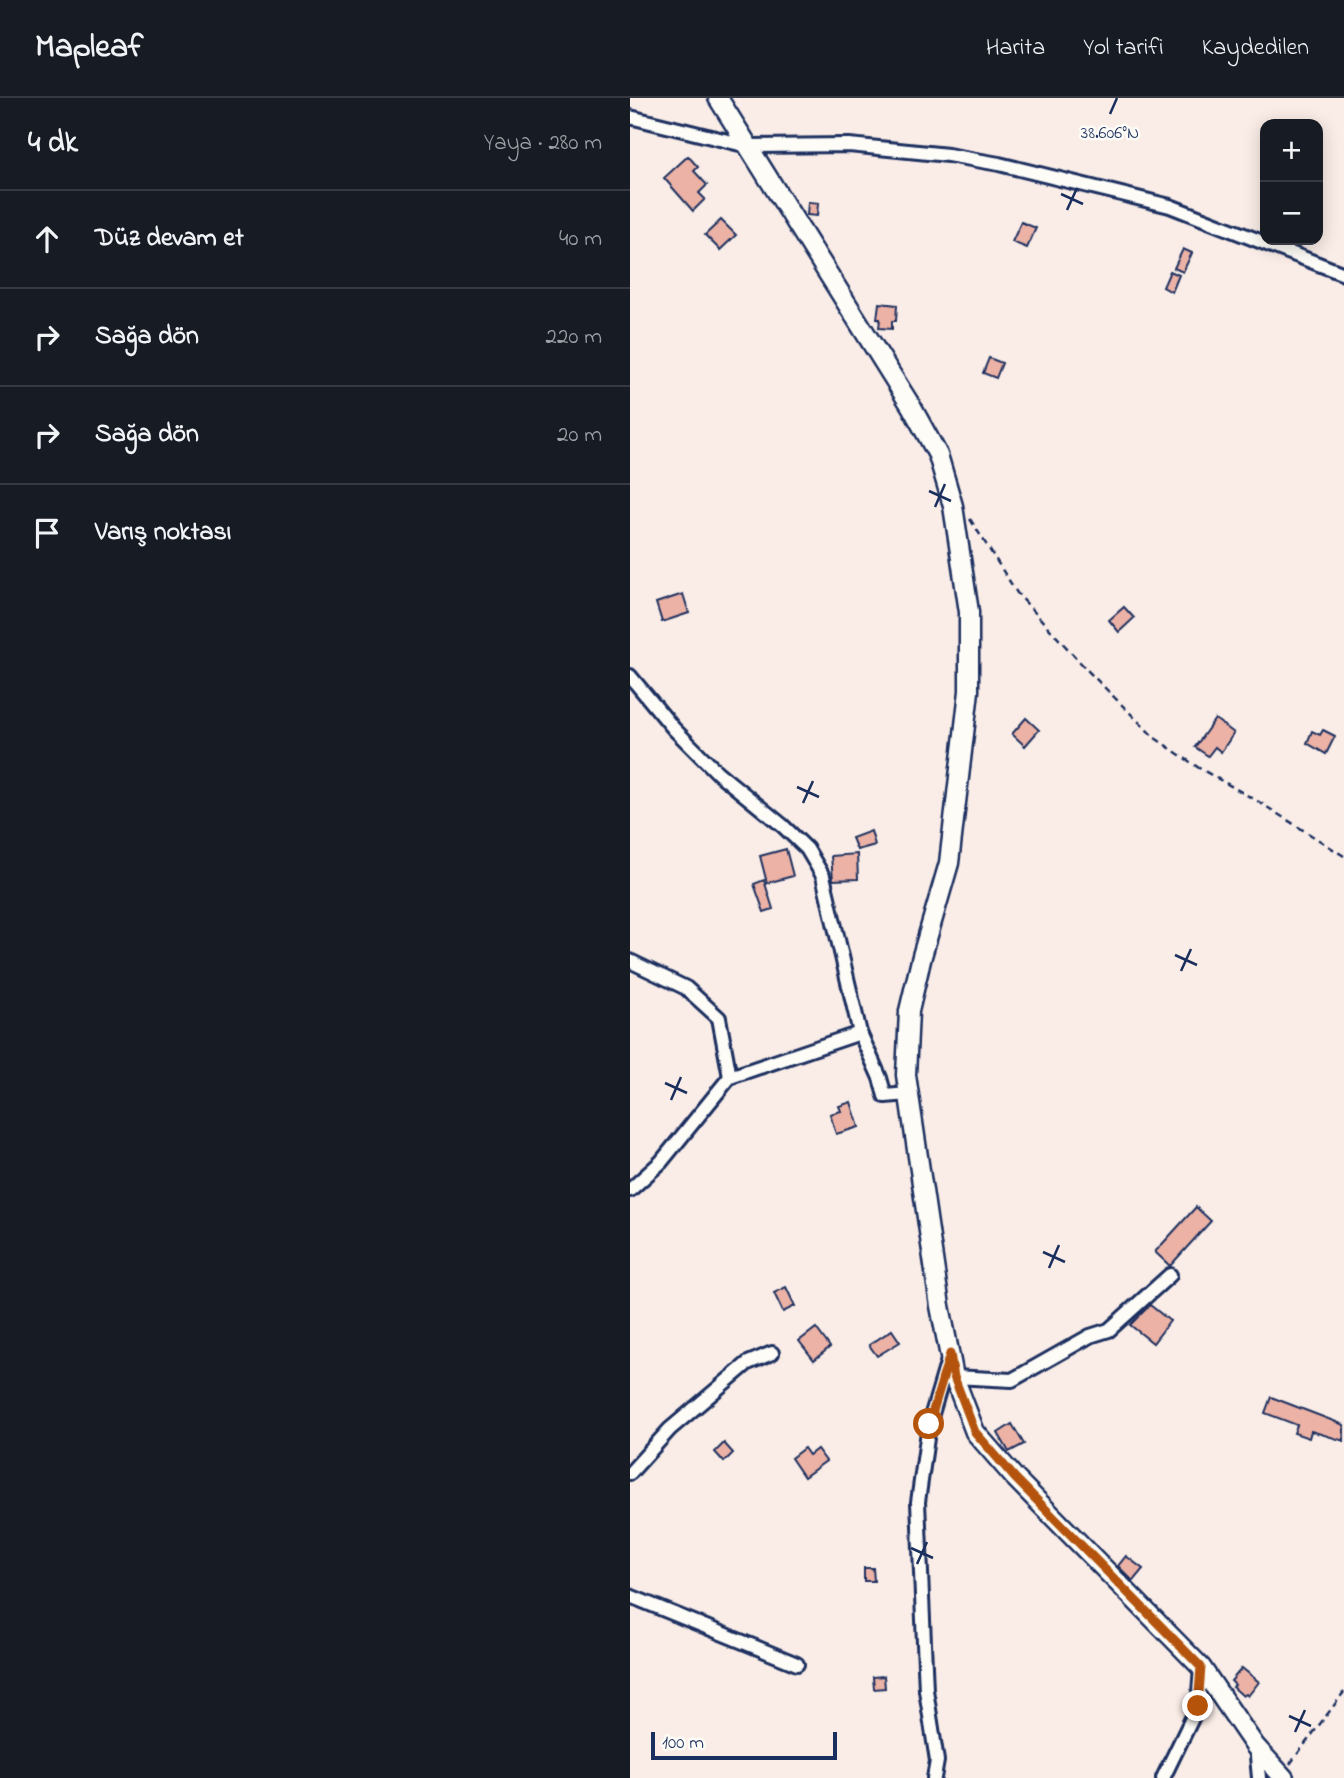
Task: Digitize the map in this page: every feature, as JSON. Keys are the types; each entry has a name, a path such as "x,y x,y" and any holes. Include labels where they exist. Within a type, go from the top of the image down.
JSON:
{"street":[{"path":"718,98 911,406 938,455 953,506 969,612 968,691 949,863 909,1011 906,1075 940,1306 954,1377 975,1432 1015,1478 1201,1667 1255,1746 1283,1776"},
{"path":"630,117 748,146 849,145 948,155 999,164 1170,206 1344,274"},
{"path":"630,676 674,729 718,773 807,849 823,876 860,1033 885,1096 909,1094"},
{"path":"630,961 686,988 719,1018 730,1077"},
{"path":"630,1190 661,1161 730,1077 860,1033"},
{"path":"954,1377 1012,1380 1090,1336 1109,1330 1170,1275"},
{"path":"630,1473 670,1430 748,1363 772,1353"},
{"path":"934,1778 937,1761 926,1690 918,1502 929,1424 950,1354"},
{"path":"630,1596 797,1664"},
{"path":"1163,1778 1198,1706 1201,1667"},
{"path":"1255,1746 1259,1778"}],"path":[{"path":"969,517 1017,593 1089,672 1155,738 1199,768 1344,856"},
{"path":"1283,1776 1344,1692"}],"building":[{"path":"688,156 698,167 694,171 707,185 699,193 705,199 693,211 664,178"},
{"path":"808,202 818,203 817,216 807,215"},
{"path":"721,220 736,235 720,250 705,235"},
{"path":"1021,222 1036,228 1027,248 1012,242"},
{"path":"1183,249 1192,253 1183,272 1174,268"},
{"path":"1170,271 1179,275 1172,292 1163,287"},
{"path":"879,303 897,305 896,321 892,321 892,329 879,328"},
{"path":"989,358 1002,363 996,378 983,373"},
{"path":"683,594 689,613 662,622 656,603"},
{"path":"1124,607 1134,618 1119,632 1109,620"},
{"path":"1026,718 1039,730 1025,746 1012,734"},
{"path":"1215,719 1234,733 1221,752 1215,747 1208,756 1195,747"},
{"path":"1323,730 1335,736 1326,754 1307,743 1312,731 1320,735"},
{"path":"871,831 875,845 857,850 852,838"},
{"path":"786,849 793,876 767,883 760,856"},
{"path":"857,854 858,879 833,880 831,856"},
{"path":"764,880 773,909 764,912 754,884"},
{"path":"851,1102 859,1127 836,1134 830,1114 841,1111 839,1106"},
{"path":"1196,1207 1211,1221 1170,1266 1155,1252"},
{"path":"786,1287 795,1306 783,1312 774,1293"},
{"path":"1150,1305 1170,1321 1153,1343 1130,1325"},
{"path":"816,1328 830,1347 814,1360 799,1341"},
{"path":"892,1330 900,1342 877,1356 869,1345"},
{"path":"1271,1397 1344,1425 1344,1441 1311,1431 1309,1438 1294,1433 1297,1425 1265,1413"},
{"path":"1012,1424 1024,1444 1009,1452 998,1433"},
{"path":"724,1443 733,1453 724,1462 715,1452"},
{"path":"804,1448 809,1455 817,1449 826,1461 804,1477 791,1458"},
{"path":"1126,1556 1143,1569 1133,1581 1118,1566"},
{"path":"864,1568 873,1568 874,1581 864,1581"},
{"path":"1242,1668 1259,1682 1248,1696 1243,1696 1233,1687 1235,1685 1231,1681"},
{"path":"884,1676 885,1688 874,1689 873,1677"}],"route":[{"path":"929,1424 950,1354 954,1377 975,1432 1015,1478 1201,1667 1198,1706"}]}
